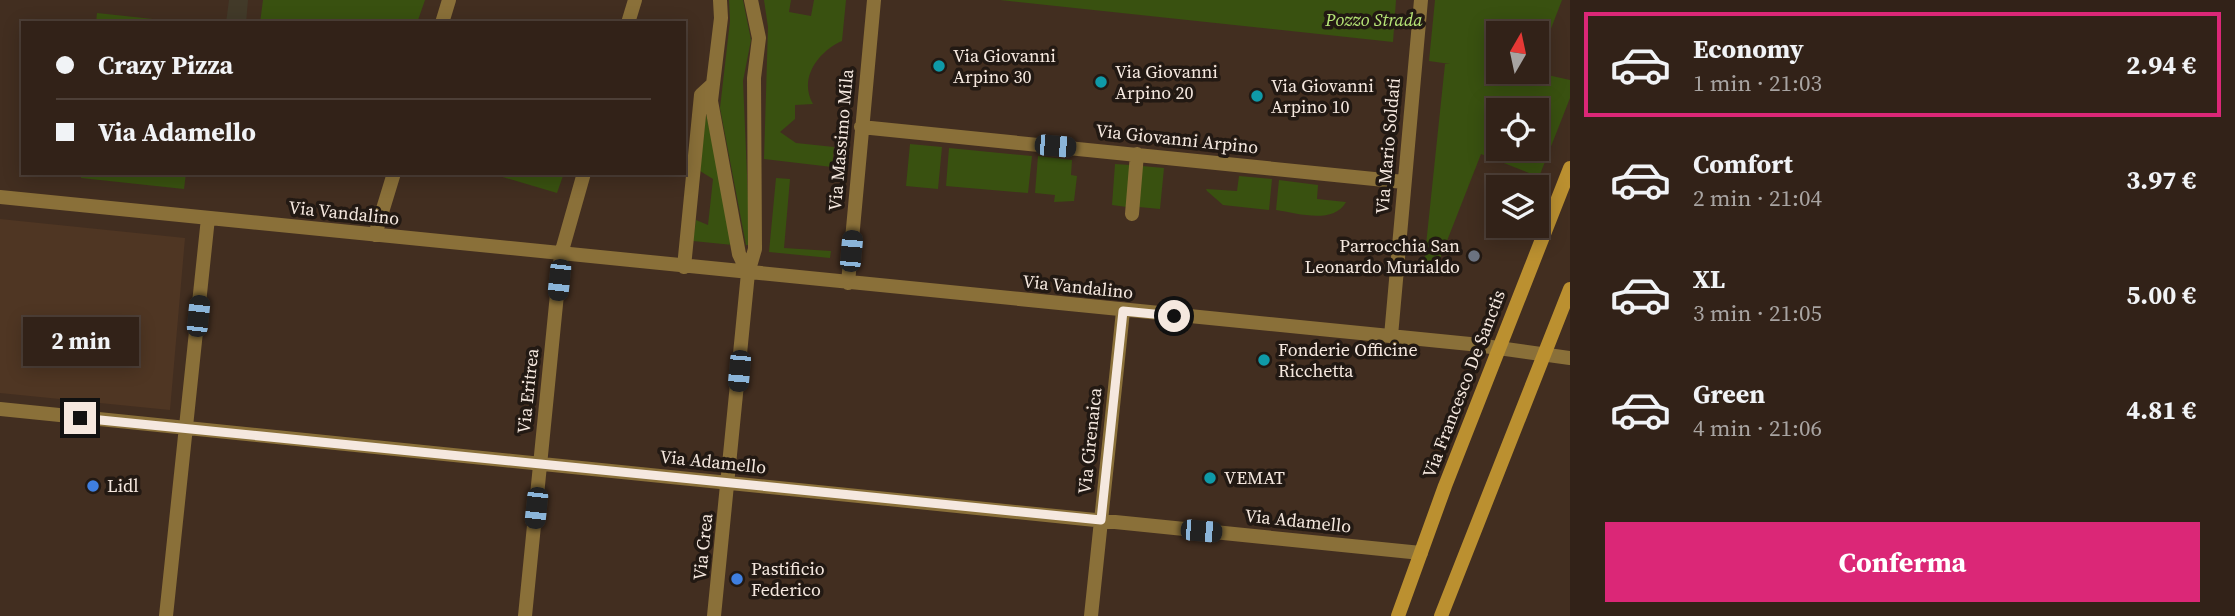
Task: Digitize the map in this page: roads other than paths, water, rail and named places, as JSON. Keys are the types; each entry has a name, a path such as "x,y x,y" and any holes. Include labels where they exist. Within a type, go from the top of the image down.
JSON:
{"main road":[{"name":"Via Francesco De Sanctis","path":"1398,616 1570,168"},
{"path":"1441,616 1570,289"}],"street":[{"path":"443,21 449,0"},
{"path":"629,21 635,0"},
{"path":"720,0 722,18 711,101 738,247 748,273"},
{"path":"748,273 755,249 754,78 759,38 751,0"},
{"name":"Via Massimo Mila","path":"848,283 874,0"},
{"name":"Via Mario Soldati","path":"1391,336 1421,0"},
{"path":"684,267 701,95 713,84"},
{"name":"Via Giovanni Arpino","path":"861,127 1404,182"},
{"path":"1132,214 1137,154"},
{"path":"375,235 393,175"},
{"name":"Via Eritrea","path":"525,616 561,254 583,175"},
{"name":"Via Vandalino","path":"0,197 1391,336 1570,359"},
{"path":"166,616 208,218"},
{"name":"Via Crea","path":"714,616 748,273"},
{"name":"Via Cirenaica","path":"1091,616 1123,311"},
{"name":"Via Adamello","path":"0,409 1421,553"}],"place":[{"name":"Via Giovanni Arpino 30","path":"939,66"},
{"name":"Via Giovanni Arpino 20","path":"1101,82"},
{"name":"Via Giovanni Arpino 10","path":"1257,96"},
{"name":"Parrocchia San Leonardo Murialdo","path":"1474,256"},
{"name":"Fonderie Officine Ricchetta","path":"1264,360"},
{"name":"VEMAT","path":"1210,478"},
{"name":"Lidl","path":"93,486"},
{"name":"Pastificio Federico","path":"737,579"}],"park label":[{"name":"Pozzo Strada","path":"1374,20"}]}
